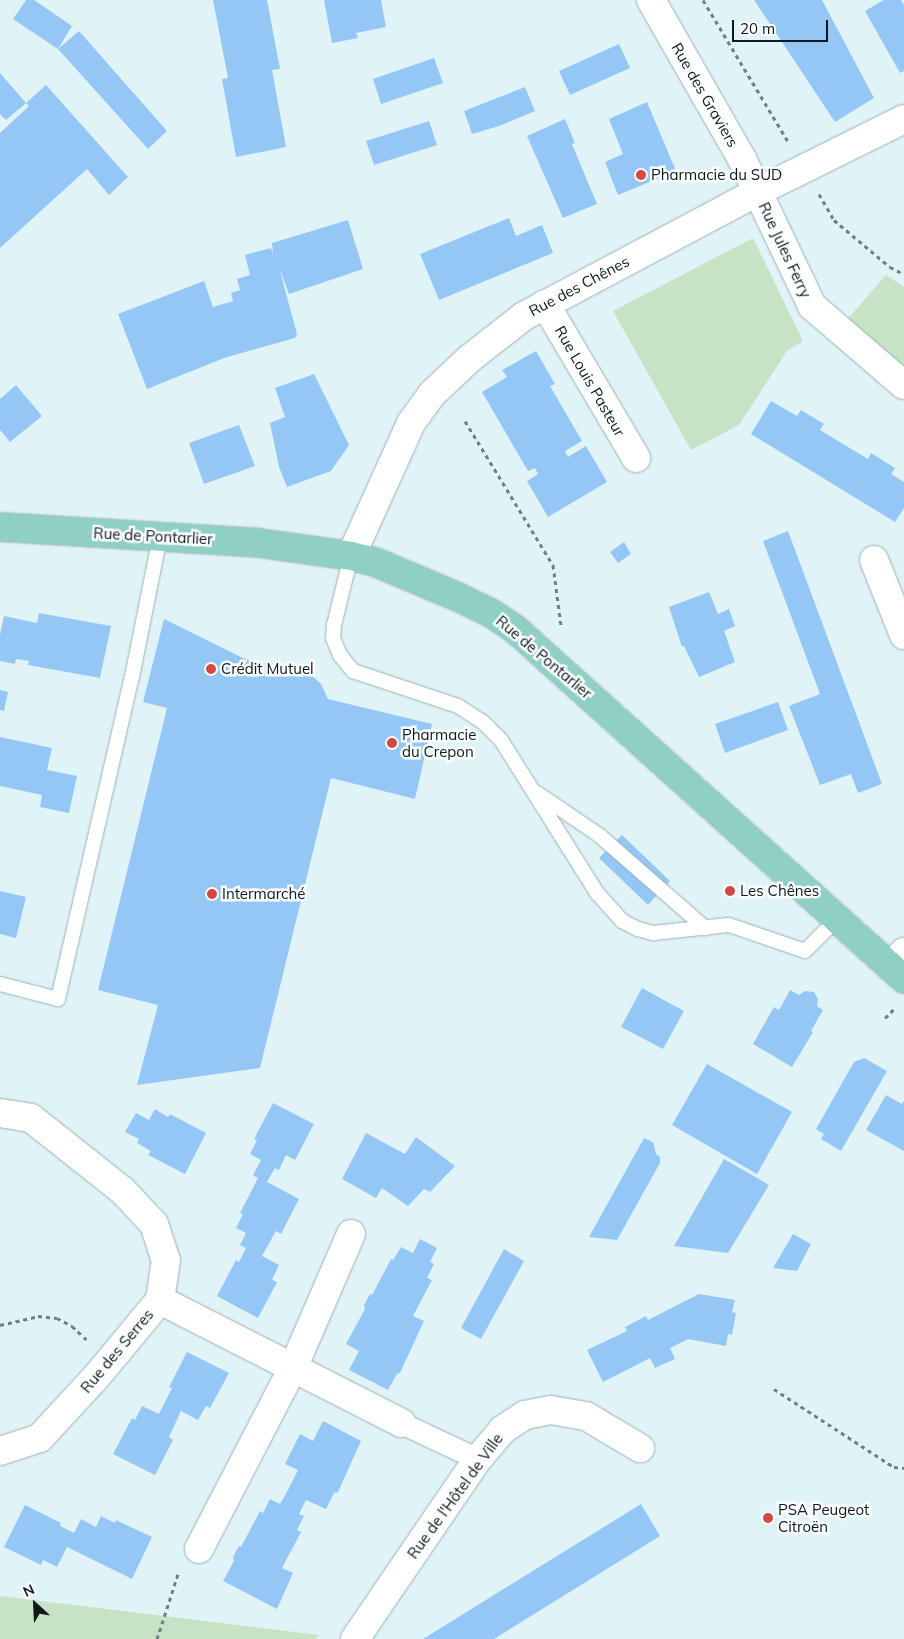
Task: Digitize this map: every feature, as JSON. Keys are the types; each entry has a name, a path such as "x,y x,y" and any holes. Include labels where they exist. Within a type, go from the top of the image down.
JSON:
{"main road":[{"name":"Rue de Pontarlier","path":"0,527 259,543 351,556 374,562 492,613 515,629 838,918 900,966"}],"street":[{"name":"Rue des Graviers","path":"651,0 728,133 757,192"},
{"name":"Rue des Chênes","path":"351,556 411,422 432,394 469,359 508,328 545,304 757,192 904,119"},
{"name":"Rue Jules Ferry","path":"757,192 812,306 904,385"},
{"name":"Rue Louis Pasteur","path":"545,304 636,458"},
{"path":"874,560 904,635"},
{"name":"Rue des Serres","path":"0,1113 31,1118 123,1191 154,1224 166,1260 160,1300 110,1360 40,1438 0,1451"},
{"path":"199,1549 293,1368 351,1234"},
{"path":"160,1300 401,1423 478,1459"},
{"name":"Rue de l'Hôtel de Ville","path":"356,1639 478,1459 502,1430 525,1415 551,1410 586,1416 640,1448"}],"lane":[{"path":"0,984 58,999 132,677 160,537"},
{"path":"351,556 334,625 333,638 340,655 353,671 458,706 483,722 501,740 597,893 622,920 638,929 653,933 729,925 806,951 838,918"},
{"path":"532,790 600,836 705,928"}],"path":[{"path":"465,421 553,564 560,626"},
{"path":"0,1325 38,1316 57,1318 72,1326 110,1360"},
{"path":"774,1389 894,1467 904,1468"},
{"path":"156,1639 184,1557 199,1549"}],"green space":[{"path":"753,238 803,341 787,351 739,425 691,450 613,311"},
{"path":"886,275 904,287 904,372 845,322"},
{"path":"0,1596 319,1635 316,1639 0,1639"}],"building":[{"path":"26,0 34,0 72,26 58,49 13,19"},
{"path":"213,0 267,0 280,69 272,70 286,147 236,157 222,79 228,78"},
{"path":"324,0 381,0 386,27 356,33 358,38 332,43"},
{"path":"754,0 822,0 874,98 835,122"},
{"path":"884,0 901,0 904,5 904,71 900,73 865,11"},
{"path":"79,31 167,131 148,149 58,49"},
{"path":"619,44 630,68 570,95 559,71"},
{"path":"434,58 443,83 381,104 373,79"},
{"path":"0,73 26,103 6,120 0,114"},
{"path":"46,85 128,177 109,195 87,169 0,248 0,133 29,106 26,103"},
{"path":"525,87 535,111 499,126 472,134 464,111"},
{"path":"647,102 676,171 618,195 605,162 623,154 609,119"},
{"path":"565,119 575,143 572,144 597,204 563,218 527,136"},
{"path":"429,121 437,145 374,165 366,141"},
{"path":"509,218 516,236 542,225 553,253 439,300 420,254"},
{"path":"348,220 363,269 289,294 279,267 297,334 295,338 227,357 147,389 118,314 204,281 213,307 233,301 231,293 240,290 237,279 250,275 245,255 271,248 273,255 272,243"},
{"path":"536,351 555,384 550,386 582,441 565,451 568,457 586,446 607,482 548,517 527,481 538,474 535,468 528,471 482,392 507,377 502,370"},
{"path":"314,374 349,445 331,471 287,487 279,467 270,423 285,417 275,388"},
{"path":"16,385 42,416 10,442 0,430 0,399"},
{"path":"771,401 797,416 801,410 824,424 820,430 868,459 871,453 895,468 891,474 904,482 904,508 895,522 751,434"},
{"path":"239,425 255,466 204,484 189,443"},
{"path":"788,531 882,784 858,793 851,774 820,785 789,706 820,694 763,541"},
{"path":"624,542 631,554 618,563 610,552"},
{"path":"709,592 718,614 729,609 735,626 724,631 735,662 699,677 684,646 682,647 669,607"},
{"path":"39,613 111,626 100,678 28,665 29,661 16,659 15,664 0,661 0,635 4,616 37,623"},
{"name":"Intermarché","path":"164,619 243,658 285,669 299,669 311,675 321,684 328,699 432,724 415,799 331,778 260,1068 137,1085 158,1005 98,990 167,708 143,702"},
{"path":"0,690 8,692 4,711 0,710"},
{"path":"778,702 788,730 725,753 715,724"},
{"path":"0,737 52,748 47,770 77,776 69,813 40,807 42,795 0,786"},
{"path":"622,835 670,881 648,905 599,858"},
{"path":"0,891 26,897 16,938 0,934"},
{"path":"642,988 684,1011 663,1049 621,1027"},
{"path":"790,990 799,995 805,991 814,992 818,999 817,1006 823,1010 811,1031 813,1032 792,1067 753,1044 774,1007 779,1010"},
{"path":"864,1058 887,1071 841,1151 821,1139 824,1134 816,1129 854,1062"},
{"path":"707,1064 792,1112 757,1174 672,1125"},
{"path":"886,1095 902,1104 904,1101 904,1151 866,1130"},
{"path":"273,1103 314,1124 295,1160 286,1155 279,1170 275,1168 267,1182 299,1199 281,1234 276,1231 262,1256 279,1265 272,1280 277,1282 258,1318 217,1296 236,1260 239,1262 246,1248 240,1245 246,1233 236,1228 243,1214 240,1213 258,1178 253,1175 261,1160 250,1154 257,1140 254,1139"},
{"path":"155,1109 168,1117 170,1114 206,1133 185,1174 148,1155 151,1151 137,1143 139,1139 125,1132 136,1113 149,1120"},
{"path":"366,1133 405,1154 416,1137 455,1166 430,1192 424,1189 408,1206 382,1188 376,1198 342,1179"},
{"path":"644,1138 653,1142 656,1154 660,1157 660,1163 617,1240 589,1237"},
{"path":"724,1159 769,1185 728,1253 674,1246"},
{"path":"793,1234 811,1244 797,1271 773,1268"},
{"path":"420,1239 437,1248 430,1262 434,1264 427,1278 432,1280 413,1316 424,1321 400,1373 397,1374 388,1390 349,1370 359,1351 346,1344 365,1309 364,1305 370,1294 372,1295 391,1259 393,1260 401,1247 413,1253"},
{"path":"504,1249 524,1261 481,1339 461,1328"},
{"path":"699,1294 735,1300 732,1312 736,1313 732,1335 728,1334 726,1346 688,1339 670,1348 675,1359 655,1368 650,1358 603,1382 587,1350 627,1331 625,1327 646,1316 648,1320"},
{"path":"187,1352 229,1373 210,1408 206,1406 198,1420 181,1411 169,1437 173,1440 155,1475 113,1454 132,1418 135,1420 142,1406 159,1414 172,1388 169,1387"},
{"path":"323,1421 361,1441 338,1492 334,1493 326,1509 306,1500 299,1514 304,1516 297,1530 301,1532 282,1568 293,1573 277,1609 223,1581 234,1561 233,1557 239,1546 241,1547 260,1511 263,1513 270,1499 280,1504 288,1490 298,1470 285,1464 300,1434 313,1441"},
{"path":"641,1504 660,1536 494,1639 423,1639"},
{"path":"25,1505 61,1523 60,1526 74,1533 81,1519 96,1527 101,1516 115,1523 116,1520 152,1537 132,1579 67,1547 57,1567 43,1560 41,1565 4,1547"}],"place":[{"name":"Pharmacie du SUD","path":"641,175"},
{"name":"Crédit Mutuel","path":"211,669"},
{"name":"Pharmacie du Crepon","path":"392,743"},
{"name":"Les Chênes","path":"730,891"},
{"name":"Intermarché","path":"212,894"},
{"name":"PSA Peugeot Citroën","path":"768,1518"}]}
